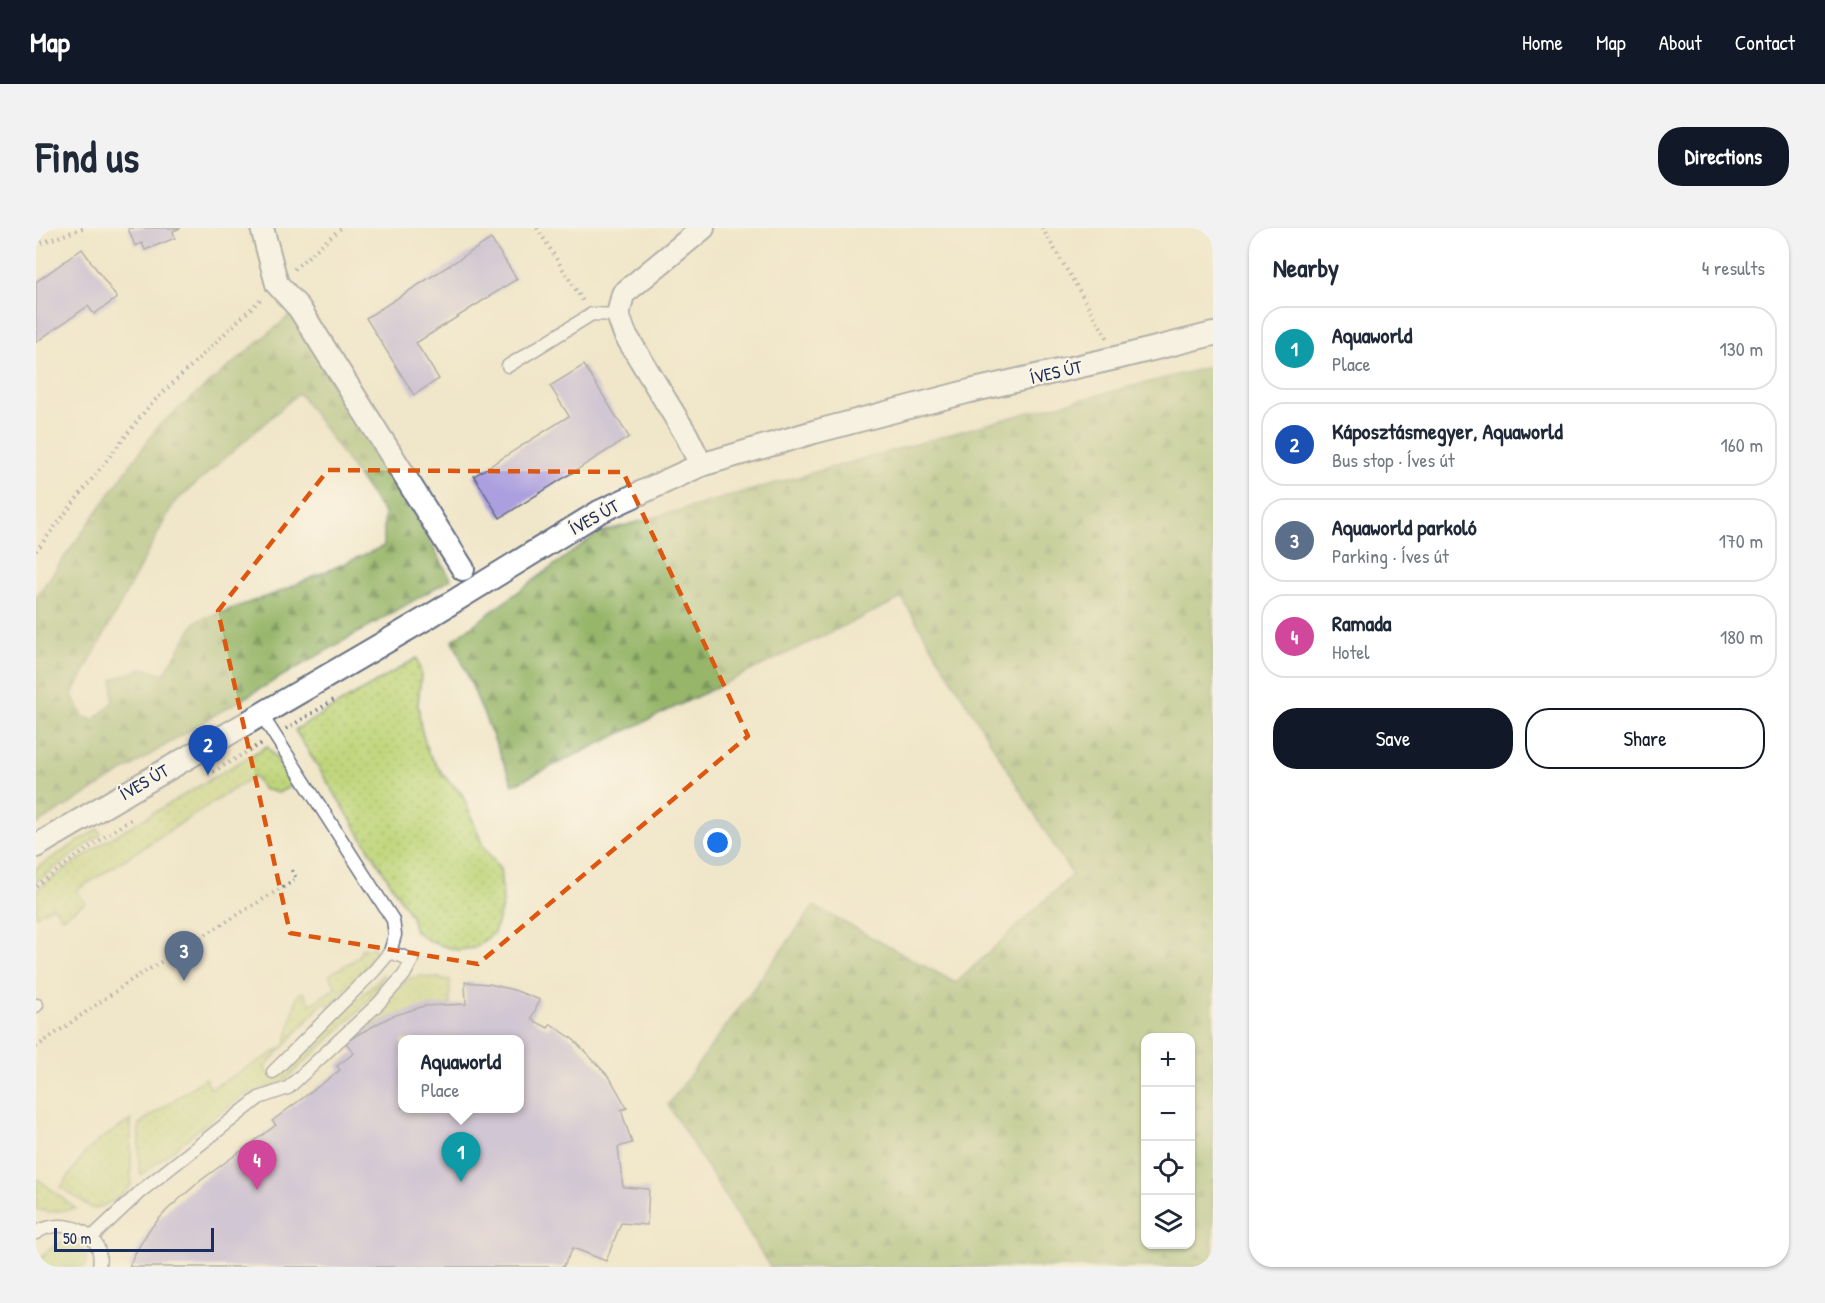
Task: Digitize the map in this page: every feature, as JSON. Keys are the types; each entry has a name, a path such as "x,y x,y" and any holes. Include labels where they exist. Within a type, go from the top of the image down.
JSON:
{"street":[{"path":"262,228 277,284 305,316 463,569"},
{"path":"701,465 687,436 625,334 618,315 623,294 703,228"},
{"name":"ÍVES ÚT","path":"36,846 467,594 599,512 701,465 814,432 970,391 1213,334"}],"lane":[{"path":"508,366 592,314 618,315"},
{"path":"261,714 393,920 395,935 390,952 374,971 273,1072"},
{"path":"91,1238 141,1191 259,1098 288,1088 378,1004 404,975 412,960 390,952"},
{"path":"38,1229 67,1226 80,1230 91,1238 98,1249 99,1267"}],"path":[{"path":"36,246 83,228"},
{"path":"37,549 149,406 277,284 341,228"},
{"path":"537,228 592,314"},
{"path":"1042,228 1120,357"},
{"path":"208,775 339,697"},
{"path":"36,886 133,818"},
{"path":"36,1047 133,979 296,879 292,870"}],"highlighted area":[{"path":"328,470 623,472 748,736 478,964 290,933 218,611"}],"green space":[{"path":"299,308 451,579 218,713 36,825 36,597 159,425","holes":["299,393 384,513 384,546 279,592 196,621 164,674 143,668 113,679 113,702 94,720 84,717 72,695 174,503"]},
{"path":"1213,366 1213,1267 770,1267 668,1105 814,906 956,983 1072,875 902,598 513,785 453,640 598,533 1030,412"},
{"path":"417,658 421,674 418,704 421,728 428,753 444,776 462,794 483,846 500,869 503,903 494,933 474,948 457,950 431,942 415,931 411,916 295,730"},
{"path":"267,746 295,784 278,793 263,789 254,776 77,890 85,903 62,918 53,906 36,916 36,890 106,841"},
{"path":"98,829 101,834 36,882 36,868"},
{"path":"374,947 376,954 371,961 329,1007 326,1003 322,1004 285,1044 297,996 303,992 311,1004 336,987 329,975 359,957 361,949"},
{"path":"384,974 374,994 359,1011 283,1082 239,1098 141,1175 139,1124 206,1078 210,1089 283,1047 264,1068 275,1078"},
{"path":"422,976 450,980 450,1005 412,1010 357,1035 383,1010 394,993 409,978"},
{"path":"131,1120 131,1185 123,1193 114,1200 93,1209 61,1187 84,1154 102,1138"},
{"path":"38,1179 76,1209 48,1212 36,1209"},
{"path":"68,1240 85,1253 85,1267 39,1267 49,1249"}],"building":[{"path":"128,228 181,228 173,231 175,238 145,250 142,243 135,246"},
{"path":"491,239 517,279 416,343 439,379 414,395 366,318"},
{"path":"82,249 117,298 94,314 88,306 36,342 36,282"},
{"path":"584,365 629,437 500,518 474,476 569,416 550,386"},
{"path":"465,982 489,984 514,990 540,1000 531,1019 548,1028 551,1024 574,1040 610,1078 627,1108 621,1110 632,1143 618,1147 623,1187 649,1189 647,1225 621,1223 606,1261 573,1248 563,1267 129,1267 149,1230 168,1209 200,1181 276,1125 272,1121 340,1070 337,1066 354,1053 346,1043 390,1017 424,1006 466,1004"}],"place":[{"name":"Káposztásmegyer, Aquaworld","path":"208,775"},
{"name":"Aquaworld parkoló","path":"184,981"},
{"name":"Aquaworld","path":"461,1182"},
{"name":"Ramada","path":"257,1190"}]}
